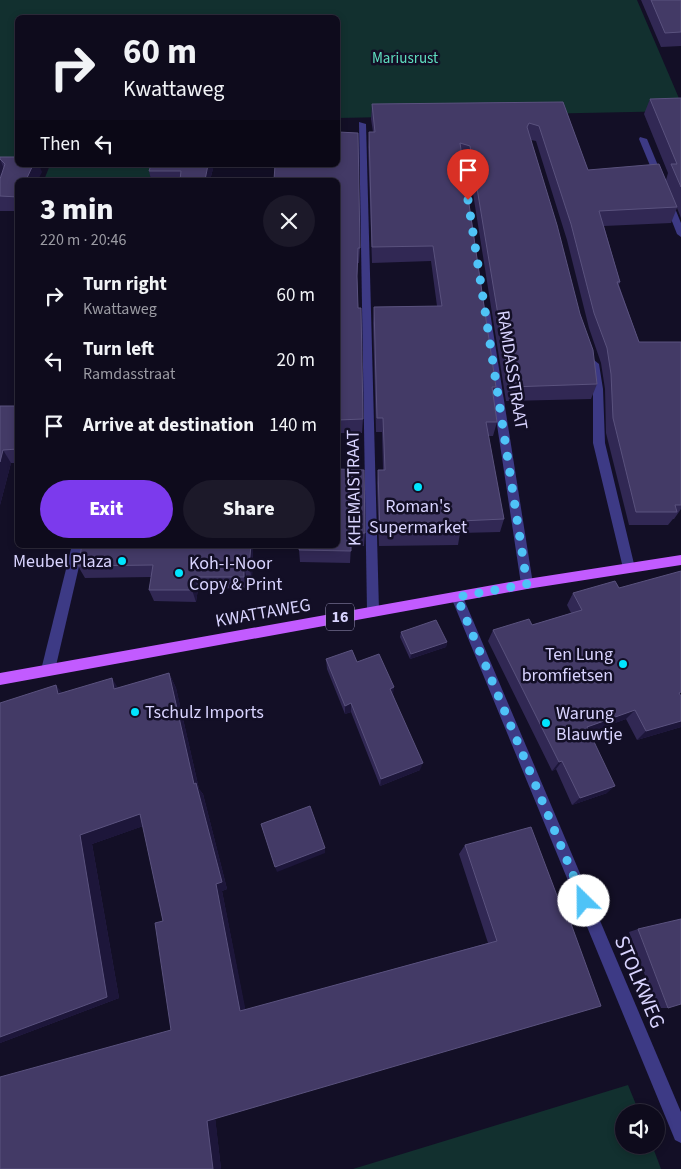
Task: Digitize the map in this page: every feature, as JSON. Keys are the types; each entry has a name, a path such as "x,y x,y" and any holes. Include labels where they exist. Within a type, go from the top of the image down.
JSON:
{"main road":[{"name":"KWATTAWEG","path":"0,679 527,584 681,560"}],"street":[{"name":"KHEMAISTRAAT","path":"362,124 373,611"},
{"path":"643,139 681,234"},
{"name":"RAMDASSTRAAT","path":"483,300 527,584"},
{"path":"591,355 598,389 599,443 629,568"},
{"path":"48,670 77,548"},
{"name":"STOLKWEG","path":"457,597 681,1134"}],"green space":[{"name":"Mariusrust","path":"0,0 637,0 681,103 681,111 340,118 340,15 15,15 15,163 0,162"},
{"path":"49,167 153,167 150,178 45,178"},
{"path":"628,1085 636,1104 615,1104 615,1154 655,1154 661,1169 353,1169"}],"building":[{"path":"651,0 681,0 681,32 665,33"},
{"path":"681,98 681,187 671,164 677,164 650,99"},
{"path":"563,102 588,170 659,164 677,207 599,211 620,282 617,282 639,342 681,342 681,505 675,505 677,512 636,512 613,418 611,374 607,348 594,313 571,224 539,126 529,123 527,127 557,225 580,314 593,350 597,384 510,387 470,146 460,143 496,387 492,387 497,422 486,422 504,519 460,521 461,532 380,533 378,470 385,470 383,418 377,418 374,307 442,306 433,246 372,247 369,132 375,132 372,104"},
{"path":"340,132 358,133 360,248 358,248 357,276 358,308 361,308 363,419 340,420 340,178 274,178 275,167 340,167"},
{"path":"0,157 15,157 15,167 32,167 27,178 15,178 15,197 0,196 0,179 5,164"},
{"path":"150,167 208,167 205,178 180,178 181,171 149,171"},
{"path":"0,406 15,406 15,449 3,450 0,462"},
{"path":"340,469 364,470 365,533 351,533 351,551 299,550 299,548 340,548"},
{"path":"81,548 251,548 249,567 244,567 244,577 194,577 192,590 149,590 153,565 78,566"},
{"path":"681,571 681,692 679,693 681,696 681,721 646,731 635,710 587,727 615,786 580,798 562,761 559,762 493,630 529,619 532,625 582,610 573,593 615,581 619,588"},
{"path":"436,620 447,642 411,654 401,632"},
{"path":"352,650 357,662 379,654 394,687 390,689 423,763 381,779 351,703 345,706 326,659"},
{"path":"169,673 194,784 196,783 222,882 216,884 240,1011 497,941 465,845 531,827 567,922 570,921 601,1006 207,1121 213,1169 0,1169 0,1077 171,1030 155,923 163,921 140,814 80,835 107,997 0,1037 0,703 56,685 58,694 112,678 114,689"},
{"path":"310,806 325,848 275,867 261,824"},
{"path":"681,919 681,1004 668,1008 638,929"}],"place":[{"name":"Roman's Supermarket","path":"418,487"},
{"name":"Meubel Plaza","path":"122,561"},
{"name":"Koh-I-Noor Copy & Print","path":"179,573"},
{"name":"Ten Lung bromfietsen","path":"623,664"},
{"name":"Tschulz Imports","path":"135,712"},
{"name":"Warung Blauwtje","path":"546,723"}],"route":[{"path":"468,200 527,584 457,597 584,901"}]}
